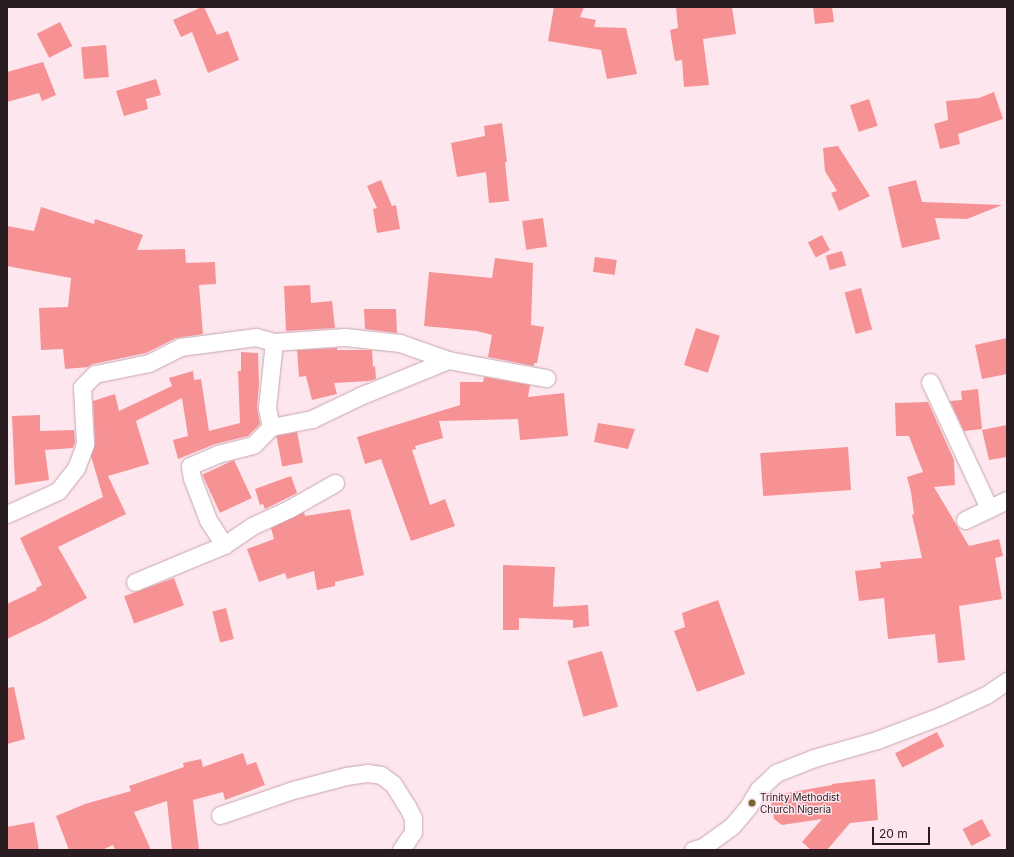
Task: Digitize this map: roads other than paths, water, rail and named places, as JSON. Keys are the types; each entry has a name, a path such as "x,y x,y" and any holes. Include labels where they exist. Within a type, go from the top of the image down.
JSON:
{"street":[{"path":"7,514 58,491 76,468 85,444 82,387 95,374 149,363 180,347 256,337 274,342 345,337 400,343 448,360 546,378"},
{"path":"271,427 267,408 274,342"},
{"path":"224,545 208,520 192,478 190,466 218,454 253,445 271,427 312,419 360,396 448,360"},
{"path":"930,382 990,508"},
{"path":"135,582 224,545 252,526 288,509 335,483"},
{"path":"965,520 1007,500"},
{"path":"693,850 703,847 732,826 748,807 759,789 776,773 814,758 877,740 940,716 986,695 1007,681"},
{"path":"220,815 293,790 346,776 367,774 381,775 393,784 407,806 412,818 413,832 401,850"}],"place":[{"name":"Trinity Methodist Church Nigeria","path":"752,803"}]}
